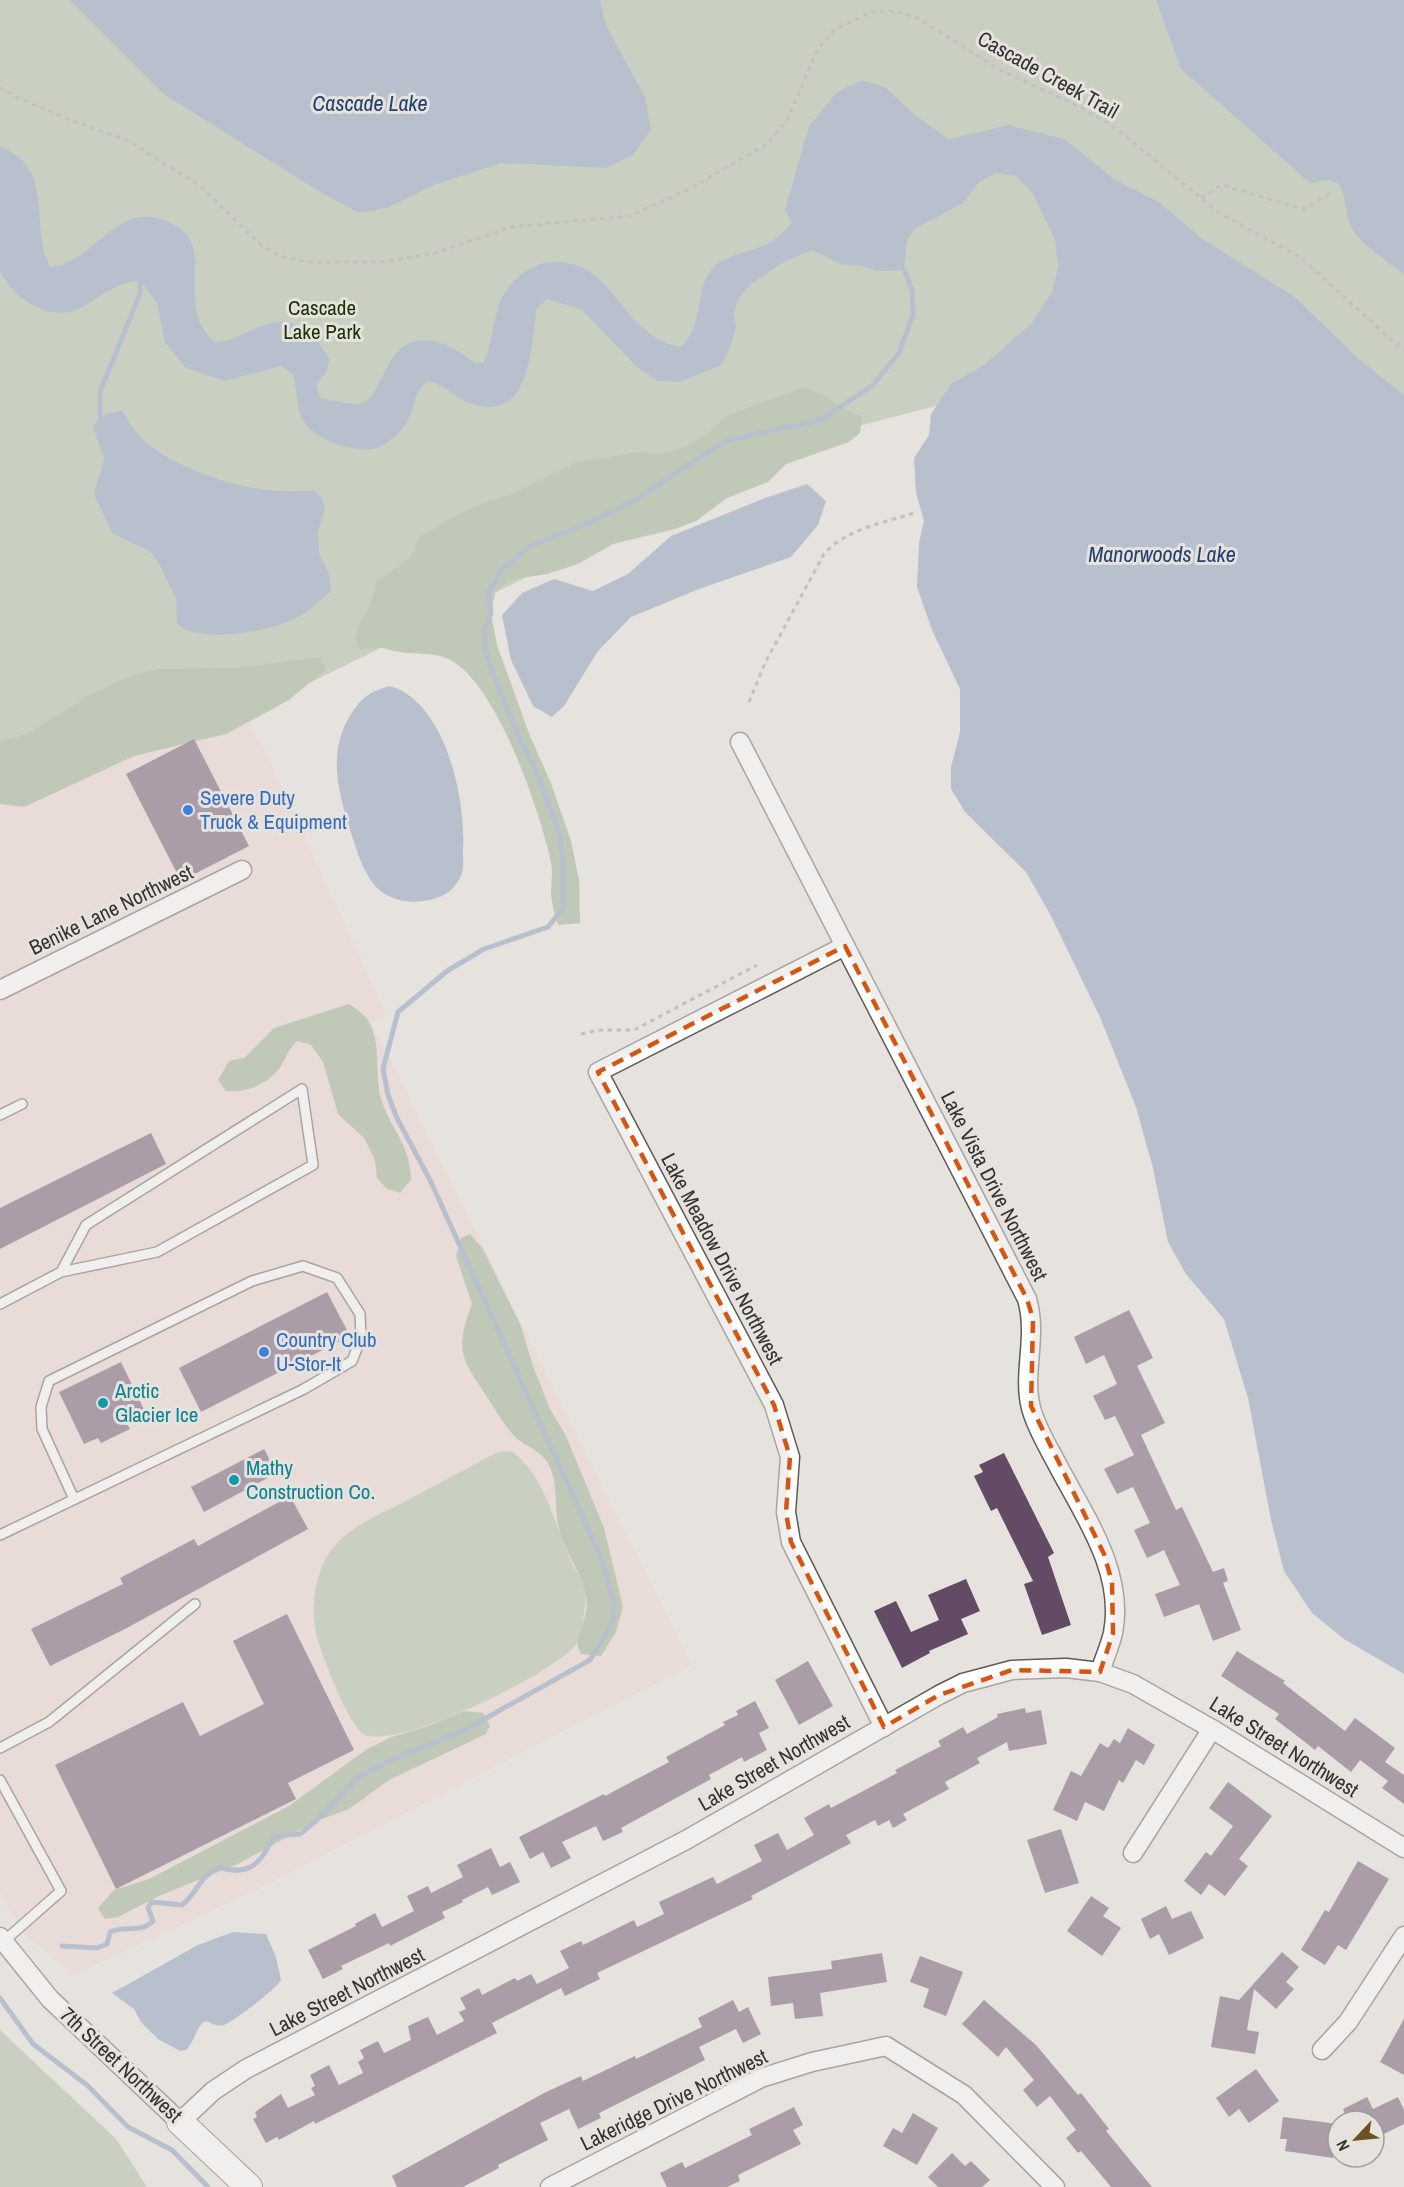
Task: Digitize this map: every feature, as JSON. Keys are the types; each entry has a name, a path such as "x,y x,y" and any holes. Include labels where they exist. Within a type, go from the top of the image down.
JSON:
{"street":[{"name":"Lake Vista Drive Northwest","path":"740,742 1027,1299 1033,1319 1029,1382 1031,1406 1039,1429 1104,1554 1112,1582 1115,1608 1113,1633 1100,1672"},
{"name":"Benike Lane Northwest","path":"0,990 242,870"},
{"name":"Lake Meadow Drive Northwest","path":"845,946 598,1072 774,1406 790,1457 786,1512 791,1542 884,1727"},
{"name":"Lake Street Northwest","path":"180,2122 213,2091 246,2069 665,1851 939,1695 988,1675 1043,1667 1100,1672 1154,1694 1404,1848"},
{"path":"1133,1853 1212,1729"},
{"path":"1322,2050 1348,2022 1404,1936"},
{"name":"7th Street Northwest","path":"2,1940 50,1999 249,2187"},
{"name":"Lakeridge Drive Northwest","path":"550,2187 761,2078 812,2062 886,2046 964,2095 1056,2187"}],"lane":[{"path":"0,1304 61,1272 157,1252 313,1165 302,1089 86,1225 61,1272"},
{"path":"0,1115 22,1104"},
{"path":"0,1535 304,1389 352,1360 361,1338 360,1314 337,1278 303,1266 252,1281 49,1381 41,1407 42,1429 74,1499"},
{"path":"0,1748 49,1722 195,1604"},
{"path":"0,1780 61,1891 2,1940"}],"path":[{"name":"Cascade Creek Trail","path":"0,87 14,96 70,120 129,141 200,186 261,245 280,256 306,262 380,262 435,253 511,227 630,216 693,187 767,144 787,120 817,51 834,30 872,12 895,11 918,18 1000,70 1080,107 1117,129 1219,213 1300,257 1404,351"},
{"path":"1201,198 1222,185 1302,209 1333,192"},
{"path":"749,702 765,663 824,554 834,542 848,535 914,513"},
{"path":"581,1034 599,1030 634,1030 757,965"}],"highlighted area":[{"path":"845,946 1027,1299 1033,1319 1031,1406 1104,1554 1112,1582 1113,1633 1100,1672 1012,1670 939,1695 884,1727 791,1542 786,1512 790,1457 774,1405 598,1072"}],"shaded area":[{"path":"240,706 266,753 386,1014 372,1022 691,1665 266,1885 74,1975 24,1934 0,1893 0,764"}],"green space":[{"name":"Cascade Lake Park","path":"0,0 1404,0 1404,582 1276,317 813,438 276,699 0,752"},
{"path":"805,387 862,417 860,433 849,442 786,464 768,482 727,498 696,521 675,529 613,544 578,564 547,574 509,580 495,593 491,613 497,645 530,736 551,783 571,841 579,880 580,923 558,925 551,894 551,862 537,813 515,752 485,696 469,675 446,658 380,648 360,650 355,640 359,624 369,607 377,581 411,557 420,537 478,505 512,494 575,463 637,452 660,454 687,446 710,432 728,415"},
{"path":"320,657 326,669 289,700 226,734 134,756 24,807 0,804 0,742 27,734 90,695 132,675 157,669 237,668"},
{"path":"349,1004 365,1017 373,1030 380,1095 388,1117 403,1145 410,1167 411,1180 400,1193 387,1189 377,1178 375,1160 364,1138 338,1114 323,1062 311,1045 297,1041 274,1075 255,1087 240,1091 226,1091 218,1080 229,1061 244,1058 274,1028"},
{"path":"470,1234 483,1249 521,1326 533,1366 550,1409 566,1436 604,1528 623,1607 616,1632 601,1656 581,1654 577,1645 587,1605 586,1595 559,1529 553,1477 548,1464 541,1455 514,1436 467,1365 462,1345 466,1320 472,1304 456,1256 461,1238"},
{"path":"511,1451 532,1472 540,1485 571,1561 584,1585 585,1610 582,1628 575,1646 560,1659 536,1674 472,1707 407,1732 381,1737 364,1734 343,1704 316,1633 315,1596 320,1571 325,1560 340,1540 362,1524 498,1452"},
{"path":"465,1711 483,1713 490,1726 486,1734 389,1780 349,1809 316,1821 238,1864 159,1896 118,1917 105,1919 98,1908 114,1890 149,1879 289,1806 367,1749 392,1737"},
{"path":"0,2030 116,2139 147,2187 0,2187"}],"water":[{"name":"Cascade Lake","path":"70,0 600,0 606,25 645,97 651,130 633,155 607,168 501,163 434,185 387,208 360,213 325,195 165,95"},
{"path":"1156,0 1404,0 1404,275 1371,249 1354,232 1339,184 1329,180 1310,183 1181,69"},
{"name":"Manorwoods Lake","path":"862,80 885,87 915,115 948,139 1009,125 1065,139 1115,180 1160,203 1201,238 1296,298 1360,360 1404,395 1404,1674 1344,1639 1312,1613 1284,1571 1271,1520 1248,1398 1224,1319 1186,1274 1168,1242 1153,1168 1136,1107 1100,1017 1050,914 1026,872 965,812 951,789 951,767 960,732 960,689 932,630 917,587 919,543 924,521 916,493 914,458 929,435 931,414 951,384 984,365 1032,323 1052,292 1058,268 1055,240 1032,192 1015,176 997,173 979,182 963,203 914,229 907,240 904,270 877,271 862,266 843,265 812,250 782,263 751,284 738,299 734,312 736,328 721,365 680,382 658,381 637,367 581,309 547,299 537,308 529,362 516,394 504,404 488,407 467,402 438,384 427,381 418,392 410,417 402,429 384,444 368,449 335,444 307,427 300,414 293,374 281,366 225,381 186,368 165,343 157,303 140,281 114,288 81,308 56,313 41,309 22,298 0,272 0,147 17,156 28,168 35,183 44,251 50,267 66,263 123,223 139,217 157,218 178,227 189,237 194,250 195,297 197,313 203,328 215,342 220,342 263,325 276,322 297,324 314,337 330,360 326,373 316,384 320,398 361,404 370,398 399,350 411,343 427,340 449,346 476,363 484,362 499,304 506,291 524,272 541,264 561,262 578,266 592,273 653,336 670,345 682,346 694,327 704,283 715,266 770,242 792,223 785,210 809,126 837,92"},
{"path":"122,410 136,432 147,443 185,466 230,483 258,489 314,491 322,498 325,508 318,532 319,553 329,574 331,591 299,616 283,624 252,632 217,635 187,630 177,624 176,599 157,560 149,551 112,533 94,494 104,459 93,427 100,416"},
{"path":"807,484 826,501 818,525 791,557 699,589 631,617 598,651 564,706 552,717 533,706 511,660 502,615 522,593 554,579 593,591 628,574 671,536 765,498"},
{"path":"390,686 409,696 425,711 449,755 456,780 463,829 462,873 457,884 435,899 409,901 395,899 378,889 365,871 339,789 337,759 343,729 363,699 377,690"},
{"path":"233,1932 266,1934 276,1957 281,1980 263,1998 224,2025 219,2026 205,2021 186,2050 180,2051 158,2039 141,2022 134,2009 112,1993 198,1945"}],"building":[{"name":"Severe Duty Truck & Equipment","path":"194,739 249,846 181,881 126,774"},
{"path":"151,1133 166,1164 0,1249 0,1208"},
{"name":"Country Club U-Stor-It","path":"327,1292 350,1336 201,1412 179,1368"},
{"path":"1129,1310 1153,1358 1137,1366 1165,1423 1141,1435 1176,1510 1182,1507 1213,1572 1224,1568 1228,1581 1223,1583 1241,1630 1213,1641 1199,1604 1164,1617 1155,1594 1180,1585 1164,1550 1147,1558 1134,1530 1150,1523 1133,1487 1117,1494 1104,1469 1134,1455 1115,1416 1105,1420 1093,1396 1117,1384 1104,1355 1086,1364 1074,1337"},
{"name":"Arctic Glacier Ice","path":"121,1362 146,1414 127,1424 130,1429 101,1443 98,1438 84,1444 59,1392"},
{"name":"Mathy Construction Co.","path":"264,1449 277,1473 204,1512 191,1487"},
{"path":"1004,1453 1054,1553 1048,1557 1071,1625 1042,1635 1024,1584 1033,1581 997,1508 991,1511 974,1476 983,1472 979,1465"},
{"path":"290,1496 308,1529 125,1629 50,1666 31,1629 123,1584 120,1578 194,1539 198,1546"},
{"path":"966,1579 980,1611 961,1619 968,1634 929,1651 930,1653 902,1668 874,1611 896,1601 911,1632 939,1620 928,1595"},
{"path":"287,1614 354,1750 288,1783 296,1799 116,1889 55,1765 183,1702 200,1736 264,1704 233,1641"},
{"path":"1237,1651 1285,1681 1283,1683 1345,1731 1355,1718 1395,1748 1385,1762 1404,1775 1404,1804 1382,1788 1388,1781 1360,1760 1351,1772 1318,1746 1315,1750 1275,1719 1279,1714 1221,1676"},
{"path":"808,1661 833,1706 799,1725 775,1680"},
{"path":"755,1701 769,1728 759,1733 767,1750 744,1762 742,1757 709,1775 711,1779 621,1828 623,1832 603,1841 596,1826 562,1842 571,1858 551,1868 543,1852 530,1859 519,1837 669,1762 666,1757 725,1725 723,1722 738,1715 736,1711"},
{"path":"1025,1708 1026,1713 1041,1710 1047,1744 1009,1751 1007,1742 977,1758 980,1763 945,1782 949,1789 903,1814 907,1820 893,1828 889,1820 878,1826 875,1820 846,1835 851,1843 751,1896 753,1899 597,1973 600,1979 565,1996 561,1988 492,2023 497,2033 315,2124 314,2121 279,2140 277,2137 266,2143 253,2119 257,2117 255,2112 281,2094 288,2108 315,2095 311,2088 315,2086 310,2075 329,2065 339,2085 363,2073 358,2062 364,2058 360,2050 378,2041 384,2053 411,2040 408,2026 428,2017 437,2035 464,2021 459,2012 466,2009 460,1998 479,1988 482,1995 515,1978 517,1981 531,1974 537,1984 569,1968 560,1951 581,1941 583,1945 634,1920 637,1927 664,1914 659,1902 713,1877 717,1884 762,1861 754,1845 778,1833 787,1850 814,1835 804,1818 829,1804 831,1808 897,1773 895,1770 941,1746 938,1741 963,1727 967,1734 998,1717 997,1714"},
{"path":"1128,1728 1155,1745 1144,1765 1136,1760 1123,1783 1119,1780 1104,1811 1085,1802 1077,1821 1053,1810 1071,1771 1081,1776 1100,1743 1108,1748 1114,1739 1120,1743"},
{"path":"1228,1782 1272,1816 1239,1859 1248,1866 1225,1896 1209,1884 1201,1895 1184,1881 1206,1852 1211,1856 1233,1826 1209,1808"},
{"path":"1061,1829 1079,1883 1045,1893 1027,1840"},
{"path":"491,1848 500,1867 510,1862 520,1882 492,1895 488,1887 442,1912 445,1918 390,1946 389,1943 341,1966 343,1969 323,1979 308,1950 356,1926 355,1924 375,1913 382,1927 414,1911 407,1896 428,1886 431,1893 463,1877 457,1865"},
{"path":"1358,1861 1389,1879 1346,1950 1338,1945 1325,1965 1301,1950 1325,1910 1329,1912"},
{"path":"1091,1896 1109,1908 1103,1916 1121,1928 1102,1956 1067,1931"},
{"path":"1166,1906 1172,1919 1191,1911 1204,1938 1169,1955 1159,1934 1150,1939 1141,1919"},
{"path":"1282,1952 1299,1967 1286,1982 1294,1989 1276,2009 1254,1989 1247,2030 1259,2032 1255,2054 1211,2047 1220,1996 1239,2000"},
{"path":"882,1953 887,1982 820,1993 823,2016 795,2019 793,2003 771,2006 768,1977 832,1969 831,1961"},
{"path":"920,1956 963,1972 946,2016 923,2007 929,1989 910,1982"},
{"path":"733,2000 739,2012 748,2007 761,2034 743,2043 736,2029 699,2047 705,2060 599,2113 601,2118 578,2129 569,2109 540,2123 548,2140 498,2165 499,2168 463,2187 397,2187 392,2176 544,2093 581,2076 583,2081 635,2056 636,2059 702,2027 698,2018"},
{"path":"984,2000 1036,2045 1078,2095 1081,2093 1109,2129 1106,2131 1152,2187 1111,2187 1081,2151 1078,2153 1066,2138 1076,2130 1050,2096 1037,2107 1023,2090 1034,2080 1006,2047 998,2057 962,2024"},
{"path":"1404,2019 1404,2075 1380,2062"},
{"path":"1256,2069 1279,2101 1249,2123 1239,2109 1229,2117 1216,2098"},
{"path":"1367,2097 1373,2109 1343,2109"},
{"path":"1398,2097 1404,2110 1404,2124 1386,2133 1386,2109 1373,2109"},
{"path":"794,2107 803,2125 793,2130 801,2144 738,2175 740,2181 727,2187 667,2187 660,2173 682,2162 685,2168 752,2135 749,2129"},
{"path":"913,2113 938,2128 917,2165 883,2146 893,2128 902,2133"},
{"path":"1283,2117 1326,2122 1326,2157 1285,2151 1287,2139 1280,2139"},
{"path":"952,2153 965,2166 971,2161 990,2180 982,2187 938,2187 928,2177"}],"waterway":[{"path":"62,1946 97,1948 107,1944 110,1932 143,1927 153,1921 148,1908 152,1902 182,1905 207,1875 219,1867 230,1870 247,1869 264,1854 274,1836 300,1834 316,1821 358,1777 400,1756 463,1731 590,1660 613,1622 614,1603 601,1558 431,1182 397,1118 388,1095 383,1069 398,1012 447,971 484,949 548,927 563,908 563,860 559,832 535,768 520,740 490,666 485,647 485,629 491,613 488,593 501,571 530,546 591,522 636,499 725,441 820,420 872,386 899,353 913,315 912,289 904,270"},
{"path":"100,416 100,392 140,294 140,276"},
{"path":"0,1998 33,2044 87,2085 128,2127 172,2150 208,2187"}],"place":[{"name":"Severe Duty Truck & Equipment","path":"188,810"},
{"name":"Country Club U-Stor-It","path":"264,1352"},
{"name":"Arctic Glacier Ice","path":"103,1403"},
{"name":"Mathy Construction Co.","path":"234,1480"}]}
